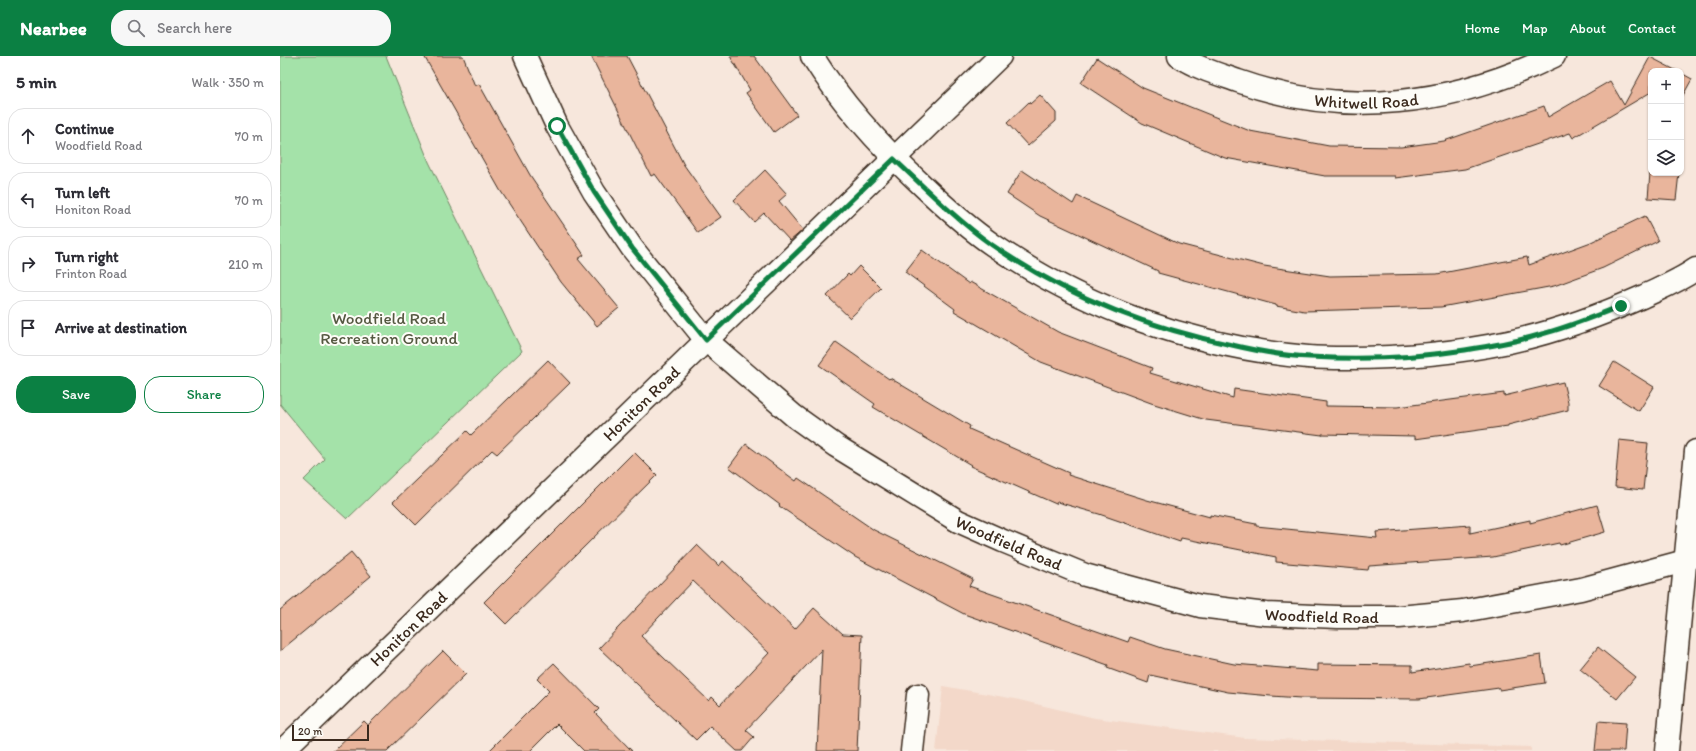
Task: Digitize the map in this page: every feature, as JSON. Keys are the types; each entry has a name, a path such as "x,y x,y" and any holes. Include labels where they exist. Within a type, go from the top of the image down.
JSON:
{"street":[{"name":"Woodfield Road","path":"525,56 557,126 594,192 632,248 706,340 794,416 849,454 958,521 1085,575 1200,606 1266,614 1338,618 1399,617 1463,611 1581,589 1690,558"},
{"path":"812,56 822,73 852,111 894,159 959,219 993,245 1039,274 1082,297 1136,320 1191,337 1250,349 1302,356 1384,358 1436,354 1486,347 1541,335 1621,306 1682,279 1696,269"},
{"name":"Honiton Road","path":"282,751 1000,56"},
{"name":"Whitwell Road","path":"1180,56 1212,72 1261,89 1300,99 1360,103 1407,101 1445,95 1490,83 1528,69 1554,56"},
{"path":"1667,751 1690,558 1696,451"},
{"path":"912,751 918,695"}],"shaded area":[{"path":"943,686 1015,699 1095,718 1245,738 1531,747 1531,751 936,751"}],"green space":[{"name":"Woodfield Road Recreation Ground","path":"280,56 386,56 429,162 522,351 347,519 304,480 325,459 280,404"}],"building":[{"path":"424,56 463,56 475,86 479,84 530,175 584,255 578,259 619,308 597,326 561,282 500,190"},
{"path":"591,56 627,56 684,165 721,217 698,233 655,174 651,176"},
{"path":"730,56 754,56 797,115 774,132 746,93 750,90"},
{"path":"1650,57 1671,68 1648,68 1648,94 1573,138 1570,133 1465,169 1395,178 1395,176 1325,176 1225,158 1142,123 1081,83 1097,58 1143,88 1250,131 1329,146 1401,147 1444,141 1544,106 1548,117 1610,81 1624,105"},
{"path":"1684,75 1692,79 1684,94"},
{"path":"1040,95 1056,113 1056,121 1028,146 1007,123 1029,102 1030,104"},
{"path":"765,170 787,194 779,201 803,230 790,241 764,213 754,222 734,200"},
{"path":"1022,170 1073,204 1077,196 1179,244 1264,266 1330,276 1437,274 1527,257 1529,265 1591,242 1645,216 1658,241 1603,268 1554,286 1441,307 1304,311 1276,306 1158,273 1158,271 1040,216 1007,194"},
{"path":"1650,176 1679,176 1676,200 1648,198"},
{"path":"922,250 969,284 970,282 1058,332 1152,368 1150,373 1233,398 1234,389 1326,402 1326,406 1397,407 1504,393 1504,396 1563,382 1568,402 1568,410 1508,426 1415,439 1415,436 1322,435 1206,420 1151,403 1041,362 954,311 955,309 905,272"},
{"path":"859,266 881,288 850,318 827,296 848,274 850,276"},
{"path":"836,342 889,379 890,378 970,426 969,429 1069,473 1068,475 1147,500 1210,517 1210,515 1256,524 1256,526 1377,538 1376,532 1470,525 1470,533 1530,520 1530,523 1597,505 1605,532 1560,545 1559,543 1493,557 1369,566 1368,570 1276,562 1276,557 1181,538 1180,542 1099,514 1057,502 1056,504 970,466 971,465 873,407 875,404 819,365"},
{"path":"548,360 570,383 497,454 492,450 416,525 393,502 467,431 471,435"},
{"path":"1614,362 1654,387 1639,411 1599,386"},
{"path":"1619,440 1648,443 1643,490 1615,487"},
{"path":"746,444 796,481 798,478 874,530 973,579 969,586 1128,642 1130,637 1165,649 1234,664 1318,671 1318,664 1412,665 1412,672 1469,663 1470,666 1541,655 1545,683 1419,699 1301,698 1271,696 1228,692 1150,675 1148,683 1107,668 1108,665 964,614 855,557 779,506 780,505 729,467"},
{"path":"634,452 657,475 506,624 484,602"},
{"path":"697,545 719,566 723,561 795,629 814,608 843,634 862,635 857,751 817,751 822,649 746,730 754,737 742,751 737,751 710,726 696,740 599,648","holes":["693,581 769,653 720,705 712,697 709,701 641,636"]},
{"path":"351,552 371,576 280,651 280,610"},
{"path":"1598,647 1635,677 1617,699 1580,669"},
{"path":"443,651 466,674 387,751 333,751 364,721 368,725"},
{"path":"554,663 599,709 595,713 632,751 584,751 557,724 530,751 489,751 549,691 537,679"},
{"path":"1598,721 1626,723 1624,751 1595,751"}],"route":[{"path":"557,126 594,192 632,248 706,340 894,159 959,219 993,245 1039,274 1082,297 1136,320 1191,337 1250,349 1309,357 1384,358 1436,354 1486,347 1541,335 1621,306"}]}
